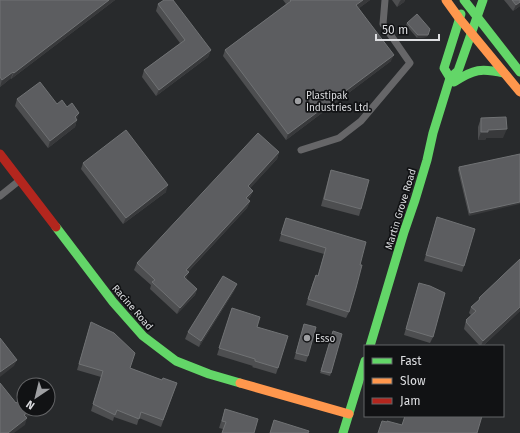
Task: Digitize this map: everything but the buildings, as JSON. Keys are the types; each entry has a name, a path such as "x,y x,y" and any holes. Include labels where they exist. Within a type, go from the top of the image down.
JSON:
{"main road":[{"path":"446,0 520,92"},
{"path":"465,0 520,72"},
{"name":"Martin Grove Road","path":"449,82 444,68 465,0"},
{"name":"Martin Grove Road","path":"370,345 427,160 433,133 449,82 458,72 483,0"},
{"path":"449,82 477,70 490,70 504,73"},
{"name":"Racine Road","path":"0,154 113,302 143,336 176,361 209,374 348,414"},
{"path":"343,433 364,364"}],"street":[{"path":"302,150 339,138 361,121 410,63 383,24 385,0"},
{"path":"0,196 20,180"}],"traffic: fast":[{"path":"464,0 520,72"},
{"path":"370,345 427,160 433,133 450,78 458,71 483,0"},
{"path":"450,78 444,68 461,14"},
{"path":"454,82 467,74 483,70 504,73"},
{"path":"56,227 113,302 143,336 176,361 209,374 240,383"},
{"path":"343,433 364,364"}],"traffic: slow":[{"path":"446,0 520,92"},
{"path":"240,383 349,414"}],"traffic: jam":[{"path":"0,154 56,227"}],"place":[{"name":"Plastipak Industries Ltd.","path":"298,101"},
{"name":"Esso","path":"307,338"}]}
